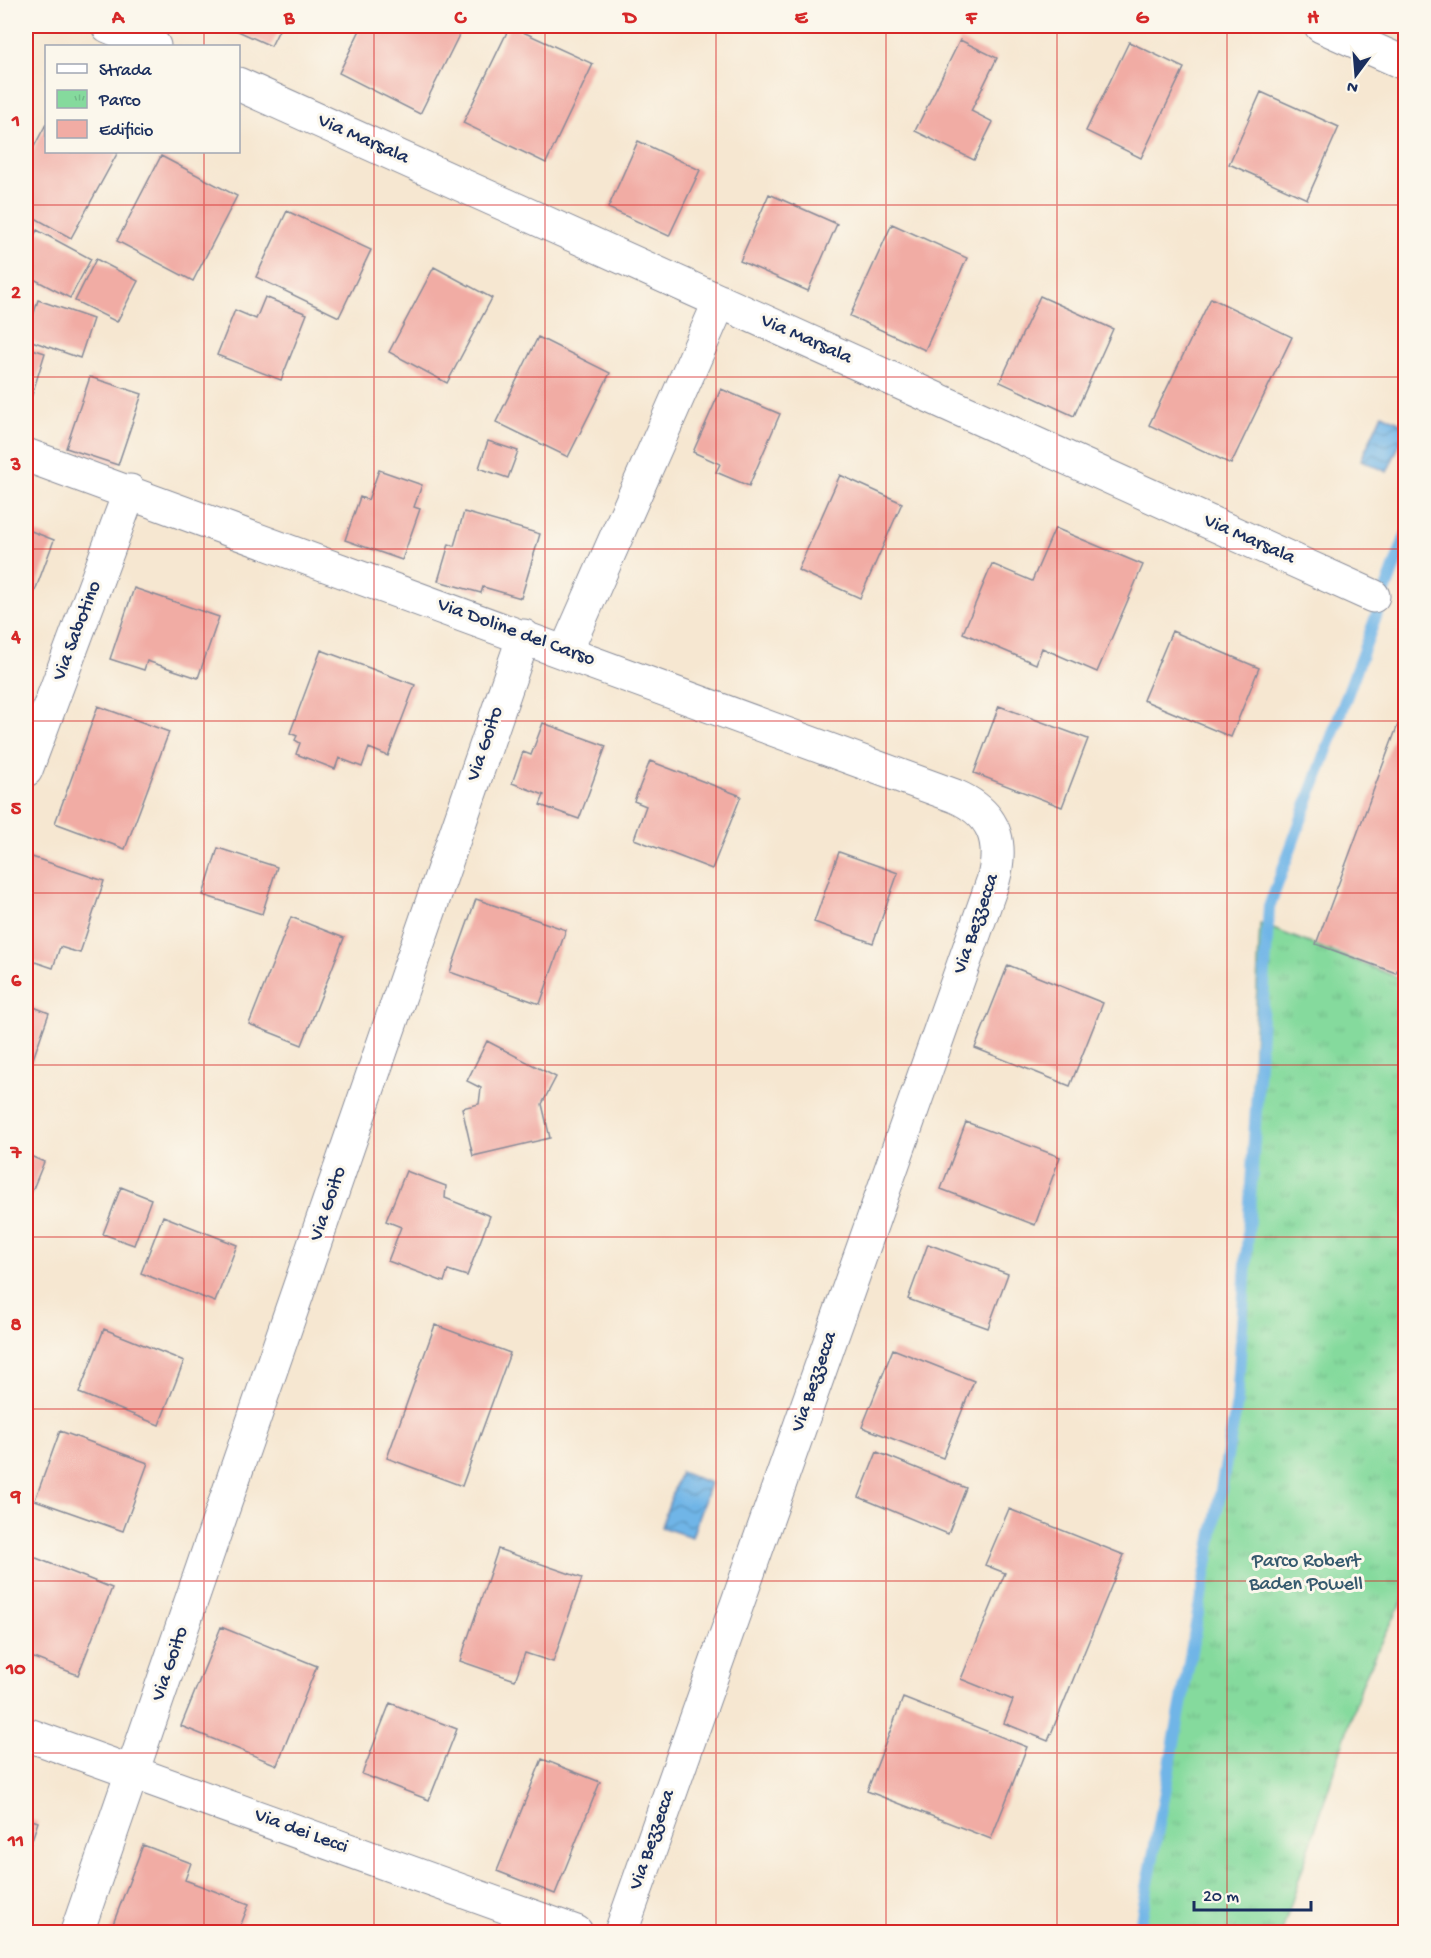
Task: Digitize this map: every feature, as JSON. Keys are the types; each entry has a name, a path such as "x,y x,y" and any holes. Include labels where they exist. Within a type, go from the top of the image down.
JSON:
{"street":[{"path":"108,26 152,45"},
{"path":"1321,26 1406,64"},
{"name":"Via Marsala","path":"240,85 1373,596"},
{"path":"566,651 720,302"},
{"name":"Via Doline del Carso","path":"26,455 130,491 956,795 979,808 993,830"},
{"name":"Via Sabotino","path":"26,770 130,491"},
{"name":"Via Goito","path":"77,1932 524,636"},
{"name":"Via Bezzecca","path":"621,1932 993,881 998,857 993,830"},
{"name":"Via dei Lecci","path":"26,1734 558,1929"}],"green space":[{"name":"Parco Robert Baden Powell","path":"1260,924 1405,980 1405,1595 1363,1681 1282,1932 1142,1932 1237,1403"}],"water":[{"path":"1382,414 1405,425 1405,432 1387,472 1361,460"},
{"path":"680,1472 710,1483 692,1537 661,1527"}],"building":[{"path":"227,26 281,26 271,46"},
{"path":"362,26 463,27 420,114 339,73"},
{"path":"510,26 593,64 546,163 463,123"},
{"path":"960,40 997,58 971,111 993,122 974,160 915,131"},
{"path":"1129,42 1184,68 1141,158 1086,131"},
{"path":"1261,92 1339,127 1307,199 1229,164"},
{"path":"45,126 45,153 117,153 71,238 26,213 26,162"},
{"path":"638,141 700,170 669,236 608,208"},
{"path":"161,156 237,196 193,281 117,241"},
{"path":"769,194 837,224 808,291 740,261"},
{"path":"287,211 371,250 339,317 256,277"},
{"path":"892,224 967,258 925,350 850,316"},
{"path":"37,230 91,259 70,298 26,275 26,252"},
{"path":"96,259 138,281 117,322 75,301"},
{"path":"434,267 492,298 447,383 389,352"},
{"path":"1040,296 1113,329 1074,416 1000,382"},
{"path":"265,297 307,314 281,380 217,355 235,310 256,319"},
{"path":"1211,298 1292,337 1231,464 1149,425"},
{"path":"38,300 93,319 80,358 26,339"},
{"path":"538,337 610,373 568,457 496,422"},
{"path":"26,347 45,353 26,414"},
{"path":"90,377 142,394 118,465 66,448"},
{"path":"721,389 780,414 749,486 716,472 720,464 693,452"},
{"path":"488,441 518,451 508,478 479,468"},
{"path":"379,470 422,485 414,507 420,509 402,560 345,540 360,497 368,500"},
{"path":"840,475 902,503 860,598 798,570"},
{"path":"464,512 540,534 521,598 483,587 481,593 438,581 449,544 454,546"},
{"path":"1055,528 1143,565 1097,672 1042,648 1036,664 963,633 992,564 1032,581"},
{"path":"26,529 54,540 26,615"},
{"path":"134,588 219,617 198,678 147,661 144,670 110,659"},
{"path":"1172,631 1259,668 1231,737 1143,700"},
{"path":"321,650 415,685 388,756 369,748 362,767 339,758 335,769 296,754 300,743 295,740 297,736 290,733"},
{"path":"1406,703 1406,947 1396,973 1316,944"},
{"path":"98,706 169,732 125,849 55,823"},
{"path":"999,706 1088,739 1062,807 974,773"},
{"path":"543,723 606,746 579,819 540,805 544,795 512,783 523,752 531,755"},
{"path":"650,761 741,796 712,869 634,839 646,806 634,801"},
{"path":"218,848 277,867 262,914 203,895"},
{"path":"839,852 898,873 873,943 814,922"},
{"path":"26,855 104,881 80,953 60,947 53,968 26,959"},
{"path":"476,899 566,930 540,1004 450,972"},
{"path":"291,917 344,938 302,1045 249,1024"},
{"path":"1008,965 1103,1003 1070,1086 975,1048"},
{"path":"26,1004 49,1013 26,1079"},
{"path":"487,1041 556,1077 542,1104 550,1138 473,1156 462,1108 479,1104 481,1088 467,1081"},
{"path":"966,1122 1060,1157 1035,1225 941,1189"},
{"path":"26,1154 44,1162 26,1206"},
{"path":"406,1171 446,1186 445,1198 490,1216 467,1276 448,1270 444,1282 388,1261 401,1227 386,1221"},
{"path":"121,1187 151,1199 134,1245 103,1234"},
{"path":"163,1216 237,1245 215,1302 141,1273"},
{"path":"928,1244 1008,1274 988,1328 908,1299"},
{"path":"435,1325 510,1353 462,1486 387,1458"},
{"path":"104,1329 184,1361 159,1425 79,1393"},
{"path":"893,1349 974,1381 943,1458 862,1427"},
{"path":"60,1431 148,1463 123,1531 35,1500"},
{"path":"877,1452 966,1488 948,1534 859,1497"},
{"path":"1009,1509 1124,1555 1048,1741 1004,1723 1013,1700 961,1679 1005,1573 985,1565"},
{"path":"498,1549 582,1578 553,1662 525,1653 515,1680 460,1661"},
{"path":"26,1554 112,1588 78,1675 26,1655"},
{"path":"221,1627 317,1666 277,1765 181,1726"},
{"path":"903,1698 1027,1747 991,1839 867,1791"},
{"path":"390,1703 457,1729 429,1800 362,1774"},
{"path":"542,1759 600,1782 555,1894 497,1871"},
{"path":"26,1818 38,1822 26,1857"},
{"path":"143,1845 191,1863 185,1880 249,1904 238,1932 110,1932"}],"waterway":[{"path":"1139,1932 1237,1403 1269,907 1406,535"}]}
